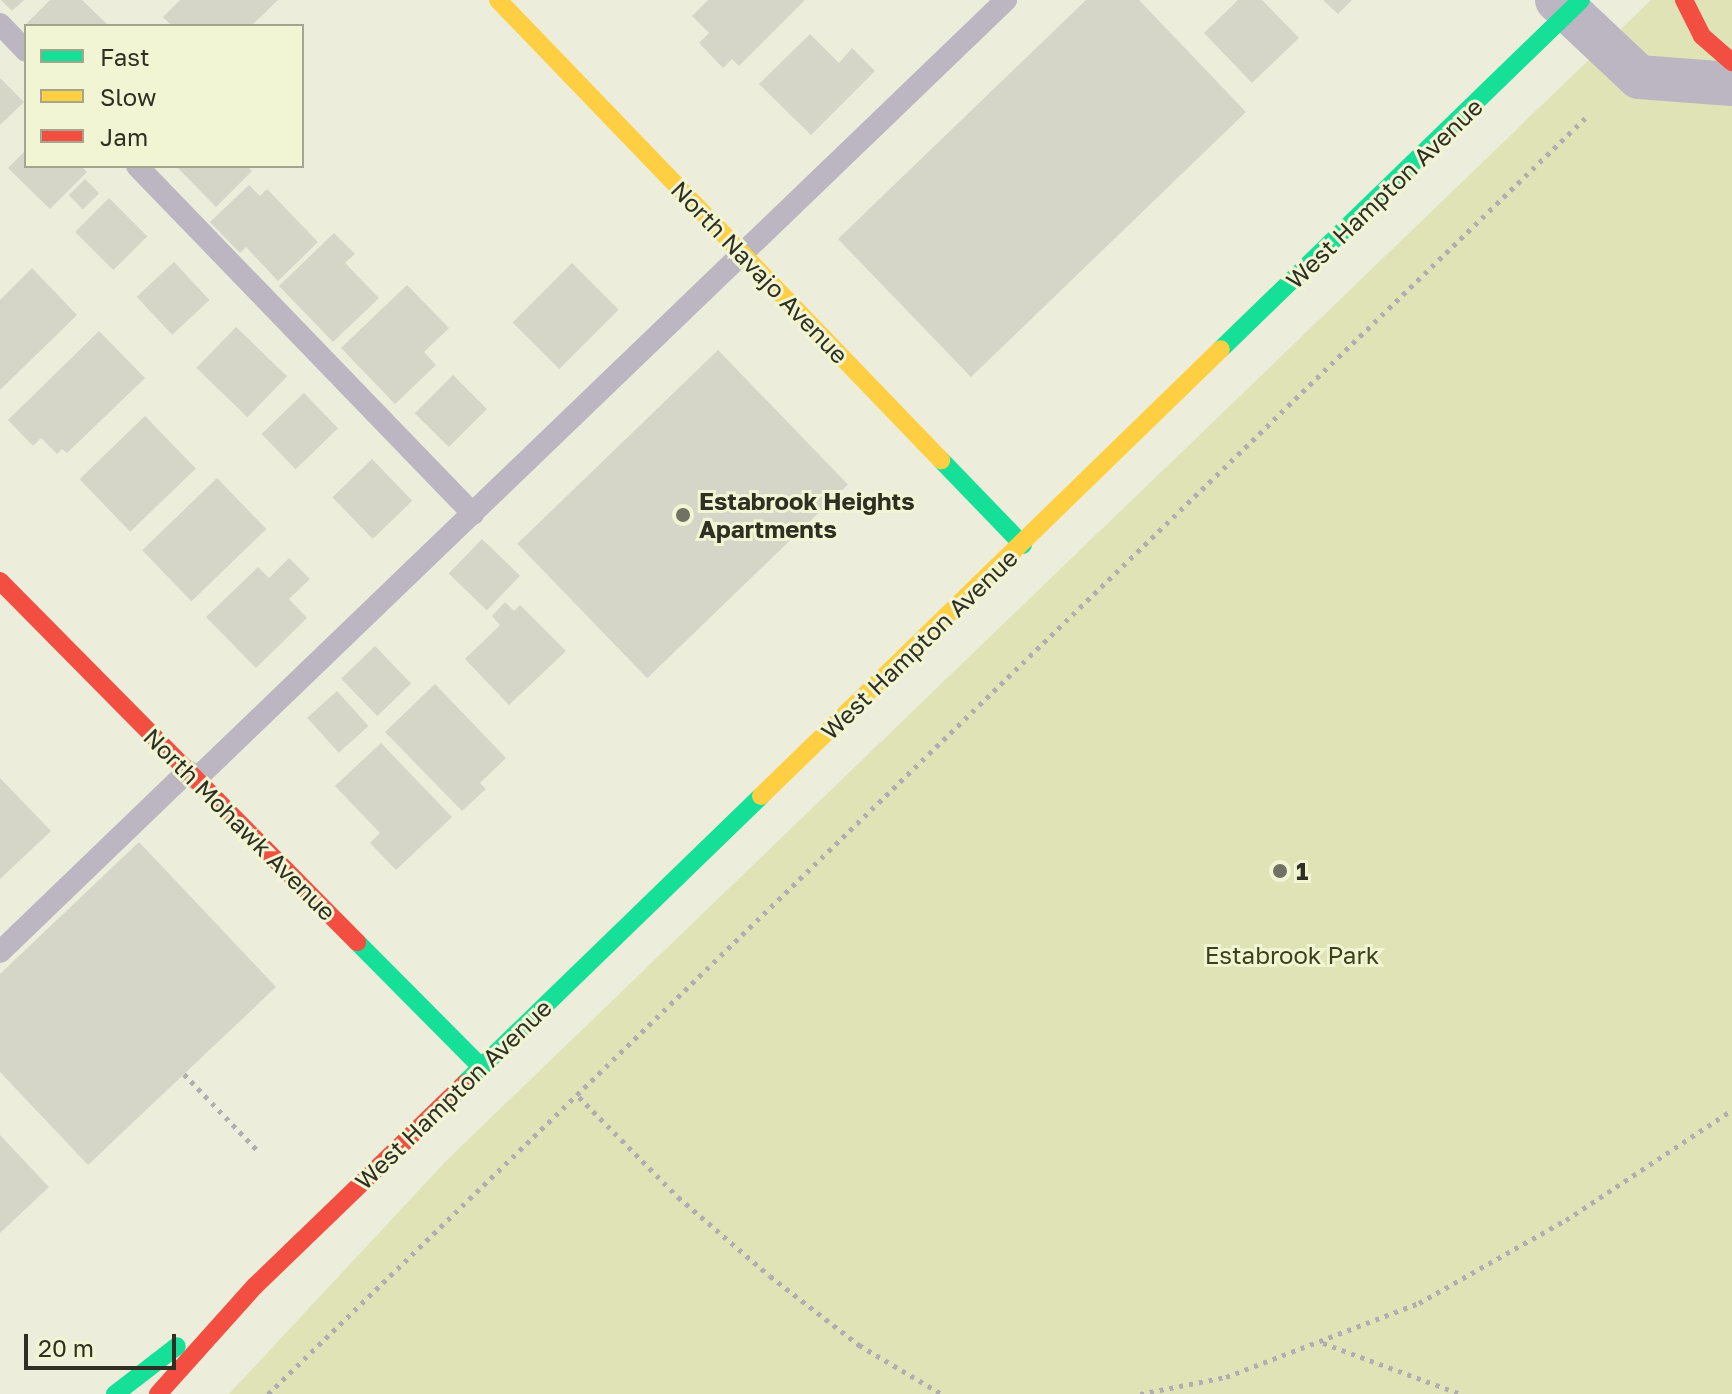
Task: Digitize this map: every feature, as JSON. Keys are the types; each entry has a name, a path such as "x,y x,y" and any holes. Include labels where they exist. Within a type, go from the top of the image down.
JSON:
{"main road":[{"name":"North Navajo Avenue","path":"498,0 1023,545"},
{"path":"1684,0 1702,36 1732,62"},
{"name":"West Hampton Avenue","path":"158,1394 255,1286 1023,545 1569,4"},
{"name":"North Mohawk Avenue","path":"0,581 481,1067"},
{"name":"West Hampton Avenue","path":"115,1394 255,1286"}],"street":[{"path":"1569,4 1639,77 1732,84"}],"lane":[{"path":"0,952 473,514 1006,0"},
{"path":"0,24 24,49"},
{"path":"139,168 473,514"}],"path":[{"path":"268,1394 416,1245 579,1097 1585,118"},
{"path":"184,1074 259,1152"},
{"path":"579,1097 678,1197 770,1276 859,1345 942,1394"},
{"path":"1140,1394 1226,1377 1323,1343 1419,1303 1566,1220 1732,1110"},
{"path":"1323,1343 1461,1394"}],"green space":[{"name":"Estabrook Park","path":"1651,0 1732,0 1732,1394 229,1394 448,1159"}],"building":[{"path":"1,0 24,0 12,11"},
{"path":"50,0 82,0 107,24 28,24"},
{"path":"180,0 278,0 253,24 170,24 163,17"},
{"path":"708,0 805,0 739,66 732,59 723,68 699,43 709,33 692,16"},
{"path":"1086,0 1139,0 1246,112 971,377 838,239"},
{"path":"1238,0 1262,0 1299,38 1252,83 1204,33"},
{"path":"1323,0 1352,0 1338,14"},
{"path":"810,34 839,63 852,48 875,71 811,135 759,84"},
{"path":"0,78 24,102 0,125"},
{"path":"24,152 24,168 83,168 87,172 50,209 8,168"},
{"path":"178,168 249,168 252,171 216,207"},
{"path":"85,179 99,193 83,209 69,195"},
{"path":"249,185 260,196 267,189 318,242 278,281 246,247 240,253 210,222"},
{"path":"109,198 147,236 113,270 75,232"},
{"path":"334,233 355,254 345,263 379,298 333,342 279,286"},
{"path":"174,262 209,300 172,335 137,297"},
{"path":"572,263 619,310 559,369 513,322"},
{"path":"32,268 77,315 0,390 0,300"},
{"path":"407,285 449,328 424,352 436,365 395,404 341,348"},
{"path":"236,327 287,376 247,417 196,368"},
{"path":"99,331 145,378 67,453 62,449 57,454 41,438 33,446 8,420"},
{"name":"Estabrook Heights Apartments","path":"718,350 848,485 647,678 517,544"},
{"path":"453,375 487,409 449,447 415,413"},
{"path":"304,393 338,428 296,469 262,434"},
{"path":"145,416 196,469 130,532 80,479"},
{"path":"372,459 412,501 373,539 332,497"},
{"path":"217,478 266,529 192,601 142,550"},
{"path":"482,539 520,576 487,610 449,574"},
{"path":"289,558 310,579 289,599 307,618 256,668 206,617 258,567 269,578"},
{"path":"505,602 514,611 520,605 566,651 509,705 465,659 500,625 492,616"},
{"path":"375,646 411,683 377,716 341,679"},
{"path":"435,684 506,758 480,783 486,789 462,811 385,732"},
{"path":"337,691 368,726 339,753 307,718"},
{"path":"381,743 452,817 396,870 370,843 380,833 335,786"},
{"path":"0,778 51,831 0,879"},
{"path":"139,842 276,987 88,1165 0,1072 0,974"},
{"path":"0,1135 49,1187 0,1233"}],"traffic: fast":[{"path":"1221,349 1581,0"},
{"path":"941,460 1023,545"},
{"path":"465,1083 761,796"},
{"path":"357,942 481,1067"},
{"path":"115,1394 177,1346"}],"traffic: slow":[{"path":"498,0 941,460"},
{"path":"761,796 1221,349"}],"traffic: jam":[{"path":"1684,0 1702,36 1732,62"},
{"path":"0,581 357,942"},
{"path":"158,1394 255,1286 465,1083"}],"place":[{"name":"Estabrook Heights Apartments","path":"683,515"},
{"name":"1","path":"1280,871"}]}
